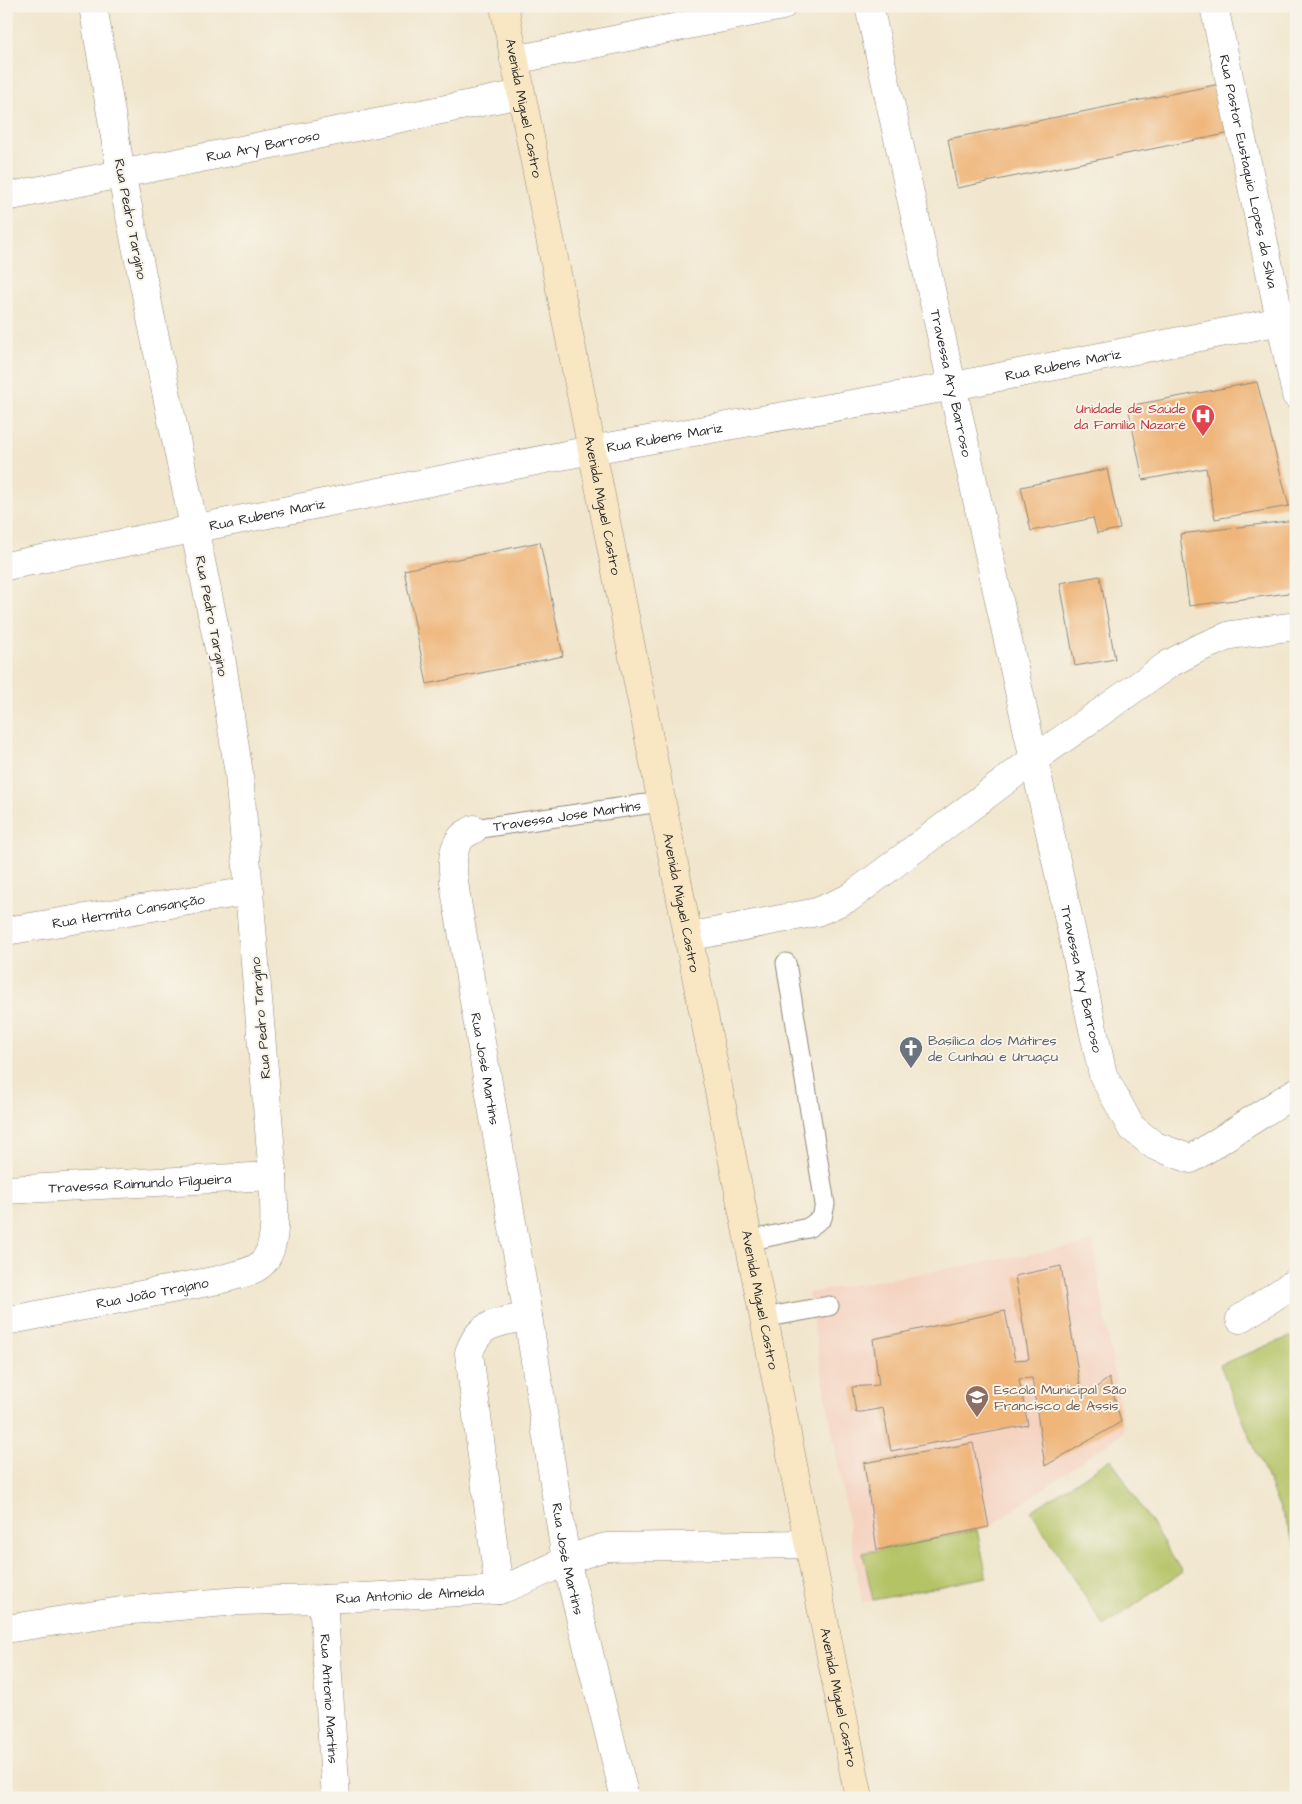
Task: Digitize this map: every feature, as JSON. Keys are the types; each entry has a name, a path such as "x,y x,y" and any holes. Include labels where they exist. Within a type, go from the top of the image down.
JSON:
{"main road":[{"name":"Avenida Miguel Castro","path":"504,6 660,802 859,1798"}],"street":[{"name":"Rua Pedro Targino","path":"93,6 121,174 196,528 222,663 237,765 250,891 273,1176 274,1233"},
{"path":"514,60 782,6"},
{"name":"Travessa Ary Barroso","path":"869,6 954,386 1033,760 1103,1075 1131,1127 1155,1146 1191,1159 1296,1092"},
{"name":"Rua Pastor Eustaquio Lopes da Silva","path":"1214,6 1288,320 1296,394"},
{"name":"Rua Ary Barroso","path":"6,197 521,94"},
{"name":"Rua Rubens Mariz","path":"6,566 591,450 954,386 1288,320"},
{"path":"688,937 817,912 849,898 1033,760 1169,664 1197,649 1231,635 1296,626"},
{"name":"Rua José Martins","path":"474,829 460,838 452,868 528,1316 566,1560 626,1798"},
{"name":"Rua Hermita Cansanção","path":"6,931 250,891"},
{"name":"Travessa Raimundo Filgueira","path":"6,1190 273,1176"},
{"name":"Rua João Trajano","path":"6,1321 218,1280 244,1273 259,1266 269,1254 274,1233"},
{"path":"1240,1319 1296,1282"},
{"path":"499,1590 469,1353 474,1337 485,1327 528,1316"},
{"name":"Rua Antonio de Almeida","path":"6,1629 121,1611 238,1601 323,1600 499,1590 525,1582 566,1560 586,1552 607,1548 807,1544"},
{"name":"Rua Antonio Martins","path":"323,1600 336,1798"}],"lane":[{"name":"Travessa Jose Martins","path":"474,829 660,802"},
{"path":"748,1241 808,1228 822,1218 825,1204 786,963"},
{"path":"763,1318 829,1306"}],"shaded area":[{"name":"Escola Municipal São Francisco de Assis","path":"1093,1243 1124,1432 989,1527 977,1530 987,1577 862,1603 808,1293"}],"green space":[{"path":"1296,1334 1296,1547 1220,1365"},
{"path":"1111,1459 1182,1572 1104,1627 1031,1511"},
{"path":"977,1530 987,1577 873,1600 863,1553"}],"building":[{"path":"1220,84 1231,133 957,188 948,139"},
{"name":"Unidade de Saúde da Família Nazaré","path":"1257,382 1289,506 1215,519 1206,468 1143,480 1128,406"},
{"path":"1107,469 1120,529 1097,533 1093,518 1031,531 1021,487"},
{"path":"1296,520 1296,592 1189,606 1180,534"},
{"path":"540,542 563,656 427,684 404,570"},
{"path":"1100,576 1115,659 1075,666 1060,583"},
{"path":"1061,1266 1082,1398 1109,1378 1121,1422 1045,1466 1032,1378 1019,1379 1028,1425 891,1451 883,1408 856,1413 852,1387 879,1385 873,1339 1005,1311 1015,1360 1029,1359 1015,1276"},
{"path":"973,1443 989,1527 877,1550 864,1463"}],"place":[{"name":"Unidade de Saúde da Família Nazaré","path":"1203,437"},
{"name":"Basílica dos Mátires de Cunhaú e Uruaçu","path":"911,1069"},
{"name":"Escola Municipal São Francisco de Assis","path":"977,1418"}]}
